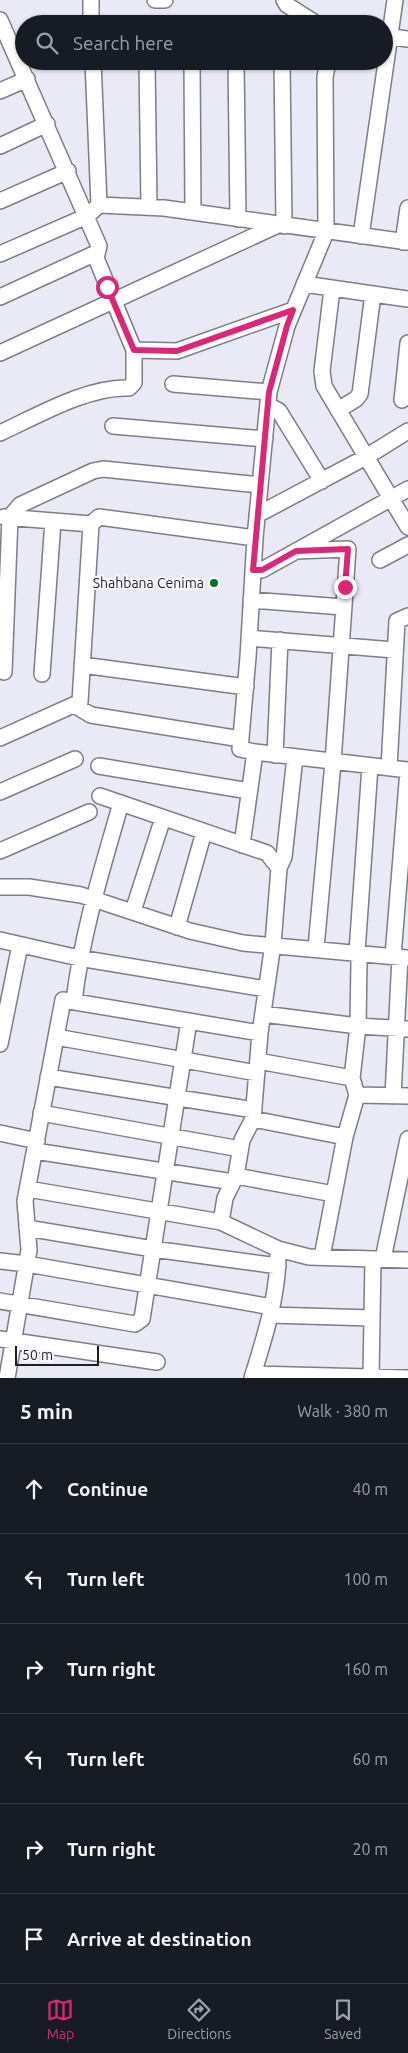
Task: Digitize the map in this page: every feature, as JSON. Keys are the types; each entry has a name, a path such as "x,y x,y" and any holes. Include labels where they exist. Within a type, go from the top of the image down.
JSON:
{"street":[{"path":"91,0 91,15"},
{"path":"155,0 165,0"},
{"path":"392,15 395,0"},
{"path":"288,2 305,15"},
{"path":"0,20 4,37 15,57"},
{"path":"393,37 408,39"},
{"path":"0,433 59,406 106,389 130,388 134,383 134,350 112,301 96,258 99,246 68,171 22,70"},
{"path":"93,70 99,205"},
{"path":"147,70 149,208"},
{"path":"192,70 193,212"},
{"path":"236,70 238,219"},
{"path":"281,225 282,70"},
{"path":"326,70 326,232 287,326 269,398 255,538 246,687 240,749 275,755 408,770 401,957 401,1096 357,1095"},
{"path":"361,236 383,70"},
{"path":"0,91 27,79"},
{"path":"0,146 47,124"},
{"path":"0,201 68,171"},
{"path":"0,254 87,216 99,205 193,212 405,242 408,208"},
{"path":"0,353 281,225"},
{"path":"0,297 96,253"},
{"path":"304,284 408,299"},
{"path":"332,289 322,371 324,386 408,527"},
{"path":"338,410 356,399 360,394 373,294"},
{"path":"134,350 177,351 293,310"},
{"path":"402,400 408,342"},
{"path":"173,384 269,398 322,481"},
{"path":"113,426 265,439"},
{"path":"257,515 366,457 408,431"},
{"path":"3,515 20,505 93,471 103,469 260,485"},
{"path":"253,570 262,570 408,489"},
{"path":"3,515 91,524"},
{"path":"3,515 4,672"},
{"path":"0,738 80,702 91,524 99,517 255,538"},
{"path":"42,674 53,521"},
{"path":"380,560 408,545"},
{"path":"296,551 348,549 334,762 316,948"},
{"path":"251,600 343,607"},
{"path":"389,768 397,621 408,616"},
{"path":"249,638 394,650"},
{"path":"275,755 280,640"},
{"path":"82,665 246,687"},
{"path":"74,705 91,716 241,739"},
{"path":"242,845 255,752"},
{"path":"221,1222 225,1198 235,1179 242,1140 254,1115 260,1032 273,944 279,868 284,857 295,757"},
{"path":"0,792 75,759"},
{"path":"99,766 250,791"},
{"path":"322,1258 345,1136 357,1095 352,1078 358,1026 359,961 357,952 370,766"},
{"path":"100,796 267,853 279,868"},
{"path":"74,1002 79,958 93,898 121,803"},
{"path":"0,851 89,812"},
{"path":"133,911 163,818"},
{"path":"177,927 204,832"},
{"path":"0,887 28,887 93,898 177,927 243,942 401,957"},
{"path":"0,940 79,958 266,989"},
{"path":"0,1044 20,945"},
{"path":"7,1378 7,1340 20,1304 29,1250 25,1201 63,1000 260,1032"},
{"path":"263,1014 358,1026 402,1028"},
{"path":"0,1302 135,1324 140,1322 145,1314 158,1210 189,1021"},
{"path":"56,1037 183,1059 352,1078"},
{"path":"48,1077 176,1098 345,1136"},
{"path":"42,1113 240,1149"},
{"path":"0,1133 36,1146 165,1172 235,1179 334,1194"},
{"path":"371,1377 372,1318 378,1259 408,1140"},
{"path":"28,1189 221,1222 278,1249 309,1257 408,1260"},
{"path":"27,1228 153,1250 278,1266"},
{"path":"278,1249 278,1266 271,1311 252,1376 408,1378"},
{"path":"0,1261 27,1264 148,1286 271,1311 372,1318"},
{"path":"7,1340 157,1362"}],"place":[{"name":"Shahbana Cenima","path":"214,583"}],"route":[{"path":"107,287 134,350 177,351 293,310 269,392 253,570 262,570 296,551 348,549 345,587"}]}
